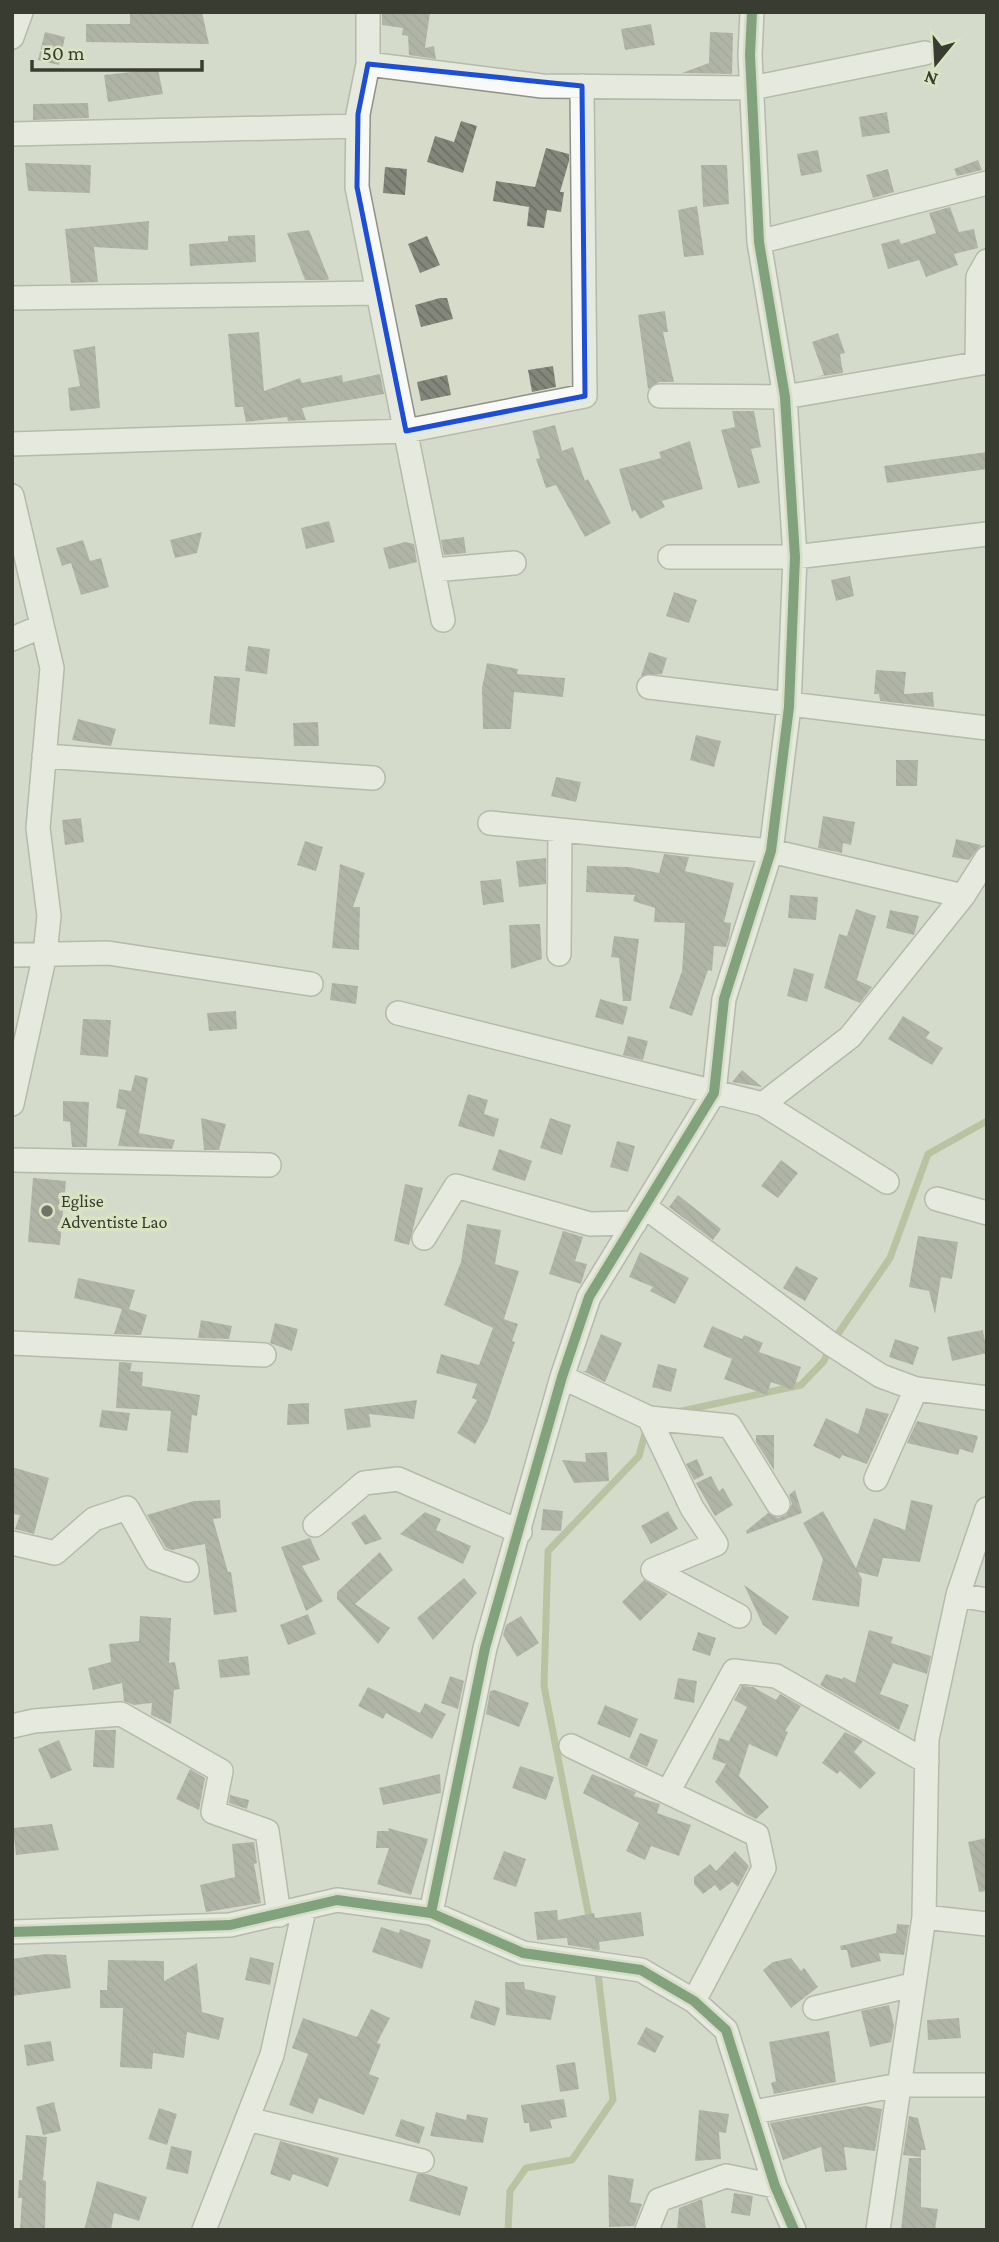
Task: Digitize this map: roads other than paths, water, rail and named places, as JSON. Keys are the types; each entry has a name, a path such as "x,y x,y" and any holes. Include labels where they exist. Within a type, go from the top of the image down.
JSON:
{"street":[{"path":"12,37 21,12"},
{"path":"368,12 368,64 358,126 356,187 443,620"},
{"path":"431,1913 485,1648 562,1377 589,1297 714,1093 724,999 771,851 789,707 795,558 785,397 759,242 752,88 752,12"},
{"path":"368,64 542,86 752,88 925,53"},
{"path":"12,444 406,431 585,396 582,86"},
{"path":"12,134 358,126"},
{"path":"759,242 987,183"},
{"path":"660,396 785,397 982,363 978,278 987,261"},
{"path":"12,298 378,293"},
{"path":"12,496 40,627 52,668 38,828 48,916 45,954 12,1104"},
{"path":"670,557 795,558 987,534"},
{"path":"433,570 514,563"},
{"path":"12,639 40,627"},
{"path":"649,687 789,707 987,728"},
{"path":"44,756 373,778"},
{"path":"490,823 771,851 962,896"},
{"path":"559,954 560,830"},
{"path":"763,1104 850,1037 962,896 987,858"},
{"path":"12,955 108,953 310,984"},
{"path":"398,1013 763,1104 887,1182"},
{"path":"12,1160 269,1165"},
{"path":"424,1238 456,1186 590,1224 640,1215 881,1376 916,1389 987,1398"},
{"path":"937,1199 987,1213"},
{"path":"12,1343 264,1355"},
{"path":"562,1377 649,1418 730,1426 778,1504"},
{"path":"876,1479 916,1389"},
{"path":"649,1418 692,1508 716,1544 653,1570 739,1616"},
{"path":"316,1525 364,1483 398,1479 520,1532"},
{"path":"12,1544 55,1553 94,1519 127,1508 156,1559 187,1570"},
{"path":"878,2230 924,1917 927,1740 958,1595 987,1508"},
{"path":"958,1595 987,1600"},
{"path":"668,1792 734,1671 776,1676 927,1762"},
{"path":"12,1726 34,1721 121,1714 221,1771 213,1812 267,1831 279,1915"},
{"path":"571,1745 757,1835 764,1868 694,2001"},
{"path":"12,1932 230,1925 304,1910 337,1900 431,1913 523,1953 641,1970 694,2001 726,2030 754,2112 775,2186 794,2230"},
{"path":"204,2230 272,2055 304,1910"},
{"path":"924,1917 987,1924"},
{"path":"815,2008 912,1985"},
{"path":"754,2112 899,2085 987,2085"},
{"path":"247,2119 422,2161"},
{"path":"647,2230 659,2200 726,2176 775,2186"}],"waterway":[{"path":"677,1412 801,1385 824,1361 831,1344 890,1258 928,1154 987,1121"},
{"path":"590,1922 544,1686 548,1551 639,1456 647,1426"},
{"path":"508,2230 510,2191 526,2168 572,2160 613,2100 594,1940"}],"place":[{"name":"Eglise Adventiste Lao","path":"47,1211"}]}
